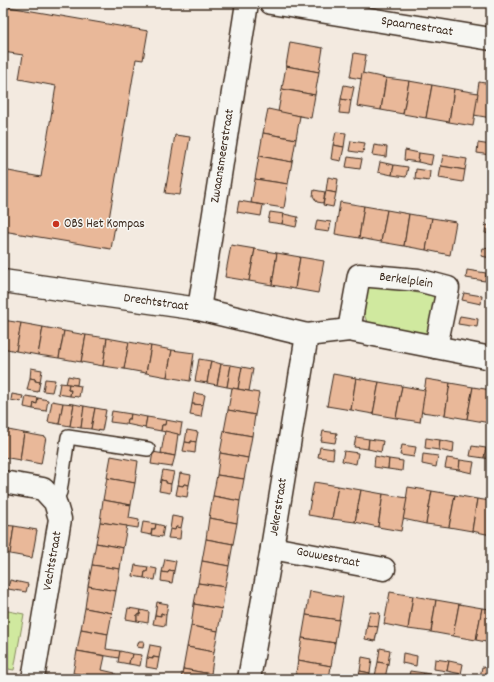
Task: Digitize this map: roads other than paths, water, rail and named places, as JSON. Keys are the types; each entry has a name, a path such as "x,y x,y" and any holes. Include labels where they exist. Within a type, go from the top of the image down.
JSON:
{"street":[{"name":"Zwaansmeerstraat","path":"199,309 247,3"},
{"name":"Spaarnestraat","path":"271,3 491,38"},
{"name":"Berkelplein","path":"349,330 359,275 418,280 448,288 436,347"},
{"name":"Drechtstraat","path":"3,281 199,309 307,335"},
{"path":"307,335 349,330 491,358"},
{"name":"Jekerstraat","path":"249,679 307,335"},
{"path":"3,482 43,489 55,502"},
{"name":"Vechtstraat","path":"33,679 60,520 55,502"},
{"name":"Gouwestraat","path":"272,548 384,569"}],"lane":[{"path":"55,502 60,492 68,437 148,449"}],"place":[{"name":"OBS Het Kompas","path":"56,224"}]}
